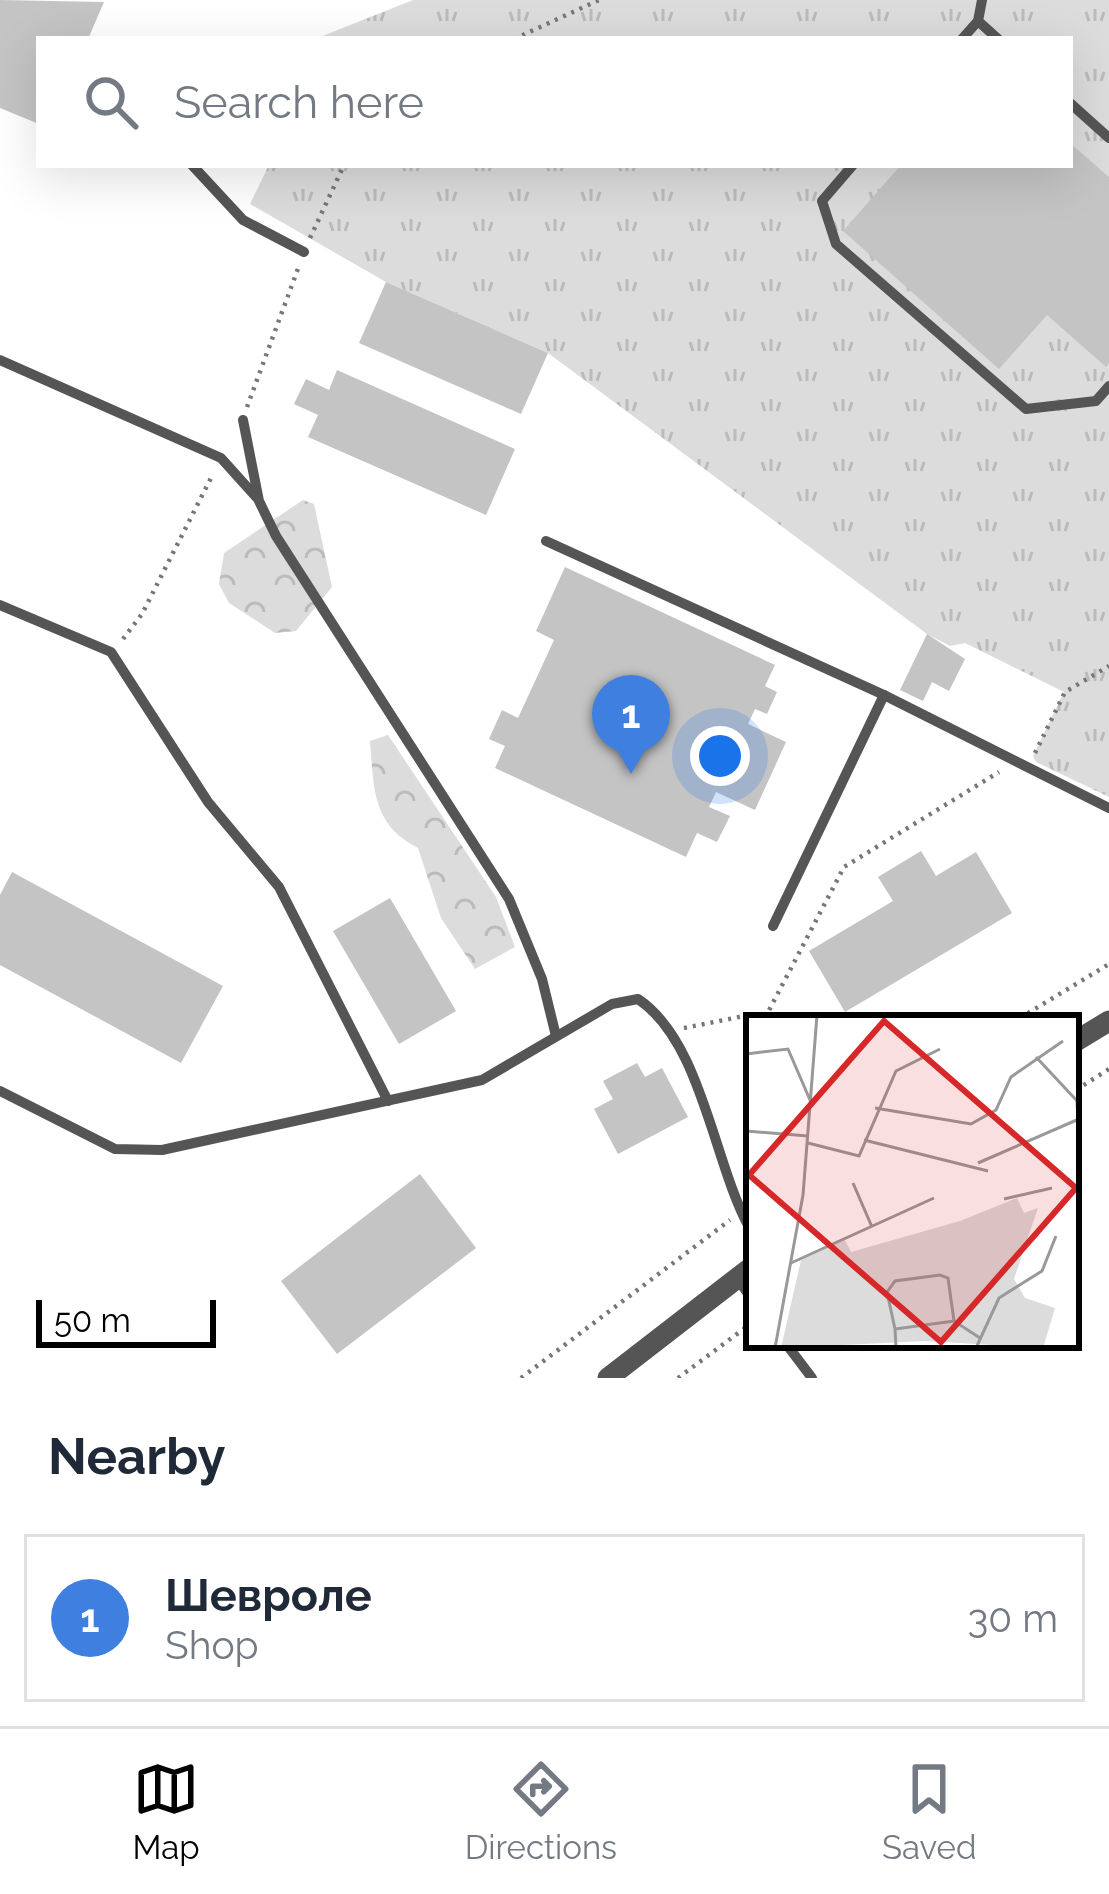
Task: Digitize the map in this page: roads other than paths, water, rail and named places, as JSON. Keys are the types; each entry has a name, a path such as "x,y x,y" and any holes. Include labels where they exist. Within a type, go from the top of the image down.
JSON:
{"street":[{"path":"1079,1039 1109,1021"},
{"path":"608,1378 745,1281"}],"lane":[{"path":"965,36 978,20 982,0"},
{"path":"978,20 995,36"},
{"path":"1073,106 1109,138"},
{"path":"195,168 243,220 304,252"},
{"path":"850,168 822,201 836,244 1026,409 1096,401 1109,386"},
{"path":"0,359 221,458 260,501"},
{"path":"243,420 260,501 276,536 509,898 542,979 556,1036"},
{"path":"547,541 884,695 1109,808"},
{"path":"0,605 110,652 208,802 279,886 388,1101"},
{"path":"773,926 884,695"},
{"path":"0,1091 115,1150 163,1150 482,1080 612,1004 638,999 658,1012 682,1052 746,1222"},
{"path":"789,1348 812,1378"}],"place":[{"name":"Шевроле","path":"631,774"}]}
